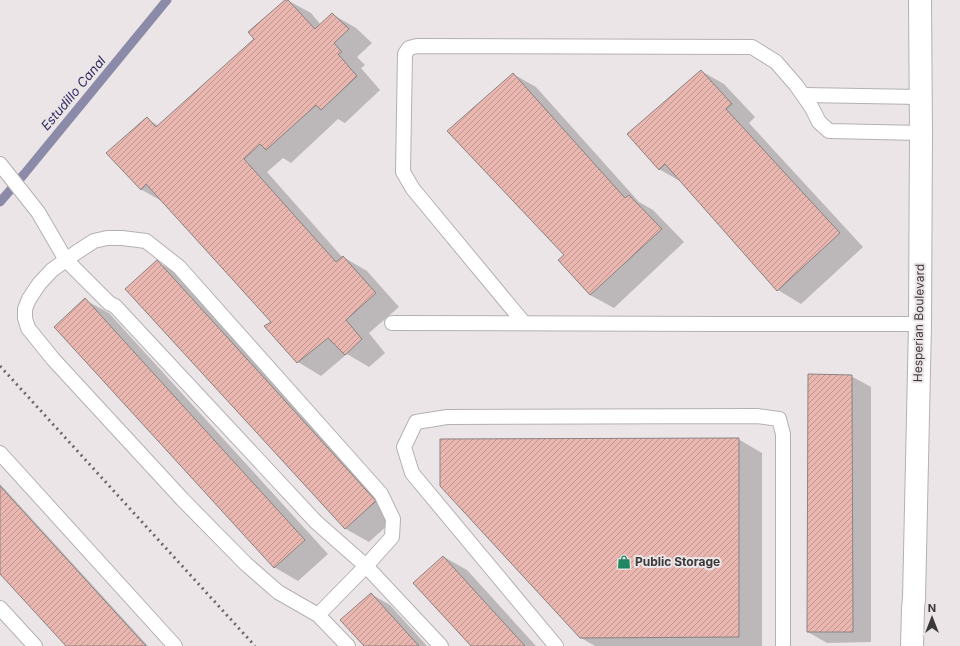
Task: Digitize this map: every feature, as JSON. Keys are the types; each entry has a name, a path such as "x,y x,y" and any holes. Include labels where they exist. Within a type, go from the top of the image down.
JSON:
{"main road":[{"name":"Hesperian Boulevard","path":"912,646 920,324 920,0"}],"lane":[{"path":"524,323 413,189 403,172 405,54 409,48 417,46 752,47 776,62 796,84 812,108 819,122 829,131 921,133"},
{"path":"804,95 920,97"},
{"path":"0,164 38,212 66,260 109,303 115,306 316,522 366,566 441,646"},
{"path":"318,615 392,537 393,519 381,494 179,267 146,241 122,238 107,238 94,241 52,270 39,284 24,309 28,328 53,359 183,500 246,564 278,592 318,615 348,646"},
{"path":"392,323 920,324"},
{"path":"556,646 412,473 404,447 416,422 447,417 757,416 779,419 783,434 783,646"},
{"path":"0,453 174,646"},
{"path":"0,608 35,646"}],"building":[{"path":"285,0 288,0 315,29 332,13 349,29 334,43 342,52 338,54 357,76 321,110 316,105 266,150 260,144 244,159 336,262 343,256 376,293 346,320 362,339 345,355 328,338 297,363 264,326 271,322 146,184 141,190 106,153 147,117 156,127 254,39 248,32"},
{"path":"701,70 732,104 726,109 840,233 777,291 665,164 659,170 627,134"},
{"path":"513,73 625,198 629,195 662,229 590,295 558,260 564,255 447,131"},
{"path":"157,260 376,501 345,529 125,289"},
{"path":"85,298 305,540 274,568 54,327"},
{"path":"808,374 852,375 853,632 807,632"},
{"name":"Public Storage","path":"739,438 739,637 580,638 440,486 440,439"},
{"path":"0,486 146,646 66,646 0,574"},
{"path":"443,556 525,646 471,646 413,583"},
{"path":"371,593 419,646 364,646 340,620"}],"waterway":[{"name":"Estudillo Canal","path":"0,202 167,0"}],"railway":[{"path":"0,366 255,646"}],"place":[{"name":"Public Storage","path":"624,562"}]}
